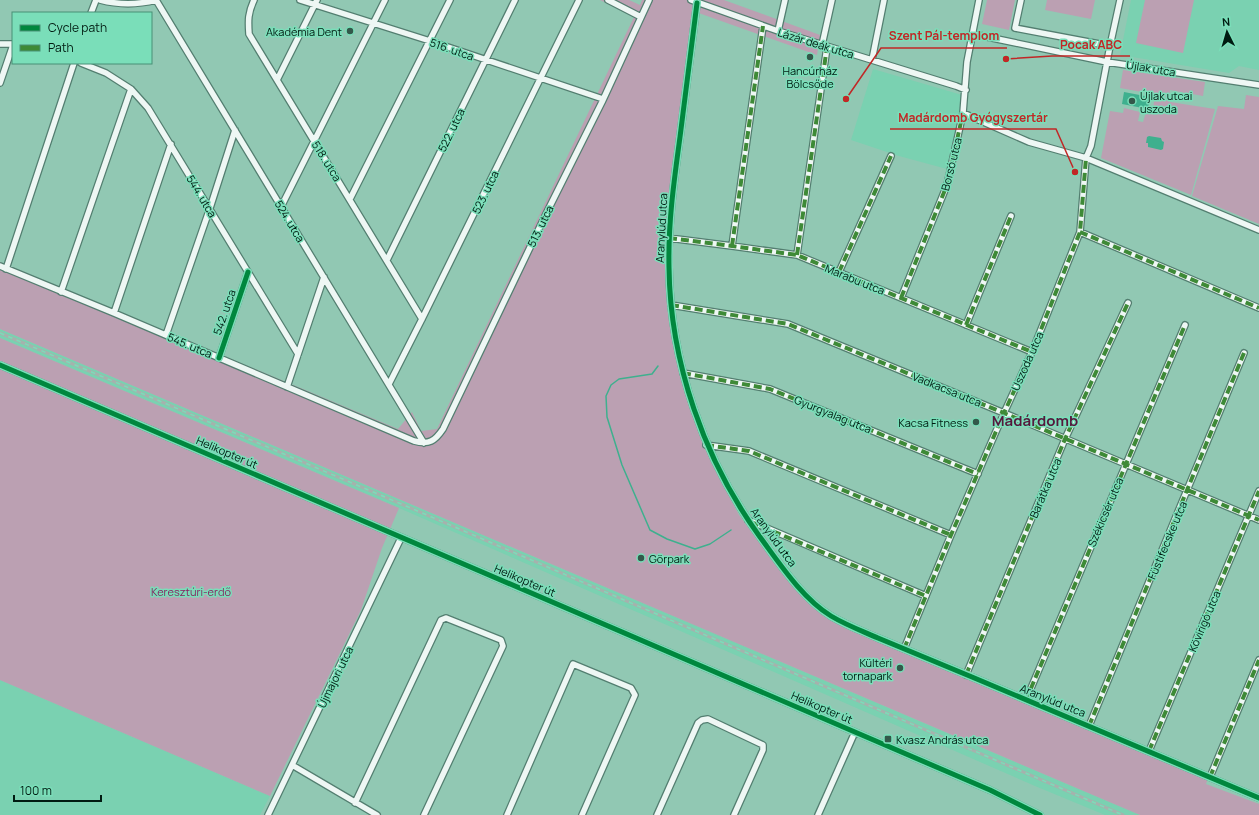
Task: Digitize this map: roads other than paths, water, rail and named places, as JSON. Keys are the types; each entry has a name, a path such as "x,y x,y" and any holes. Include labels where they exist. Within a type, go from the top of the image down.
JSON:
{"street":[{"path":"91,12 96,0"},
{"path":"100,0 120,4 132,4 156,0"},
{"name":"524. utca","path":"156,0 424,443"},
{"name":"518. utca","path":"254,0 250,8 248,19 249,34 422,319"},
{"name":"516. utca","path":"300,0 316,3 374,24 430,41 603,99"},
{"path":"281,207 315,142 385,0"},
{"path":"350,199 450,0"},
{"name":"522. utca","path":"387,260 515,0"},
{"name":"523. utca","path":"389,384 579,0"},
{"path":"608,0 641,17"},
{"name":"513. utca","path":"424,443 437,438 443,429 603,99 649,0"},
{"name":"Lázár deák utca","path":"691,0 778,31 966,90"},
{"path":"778,31 785,0"},
{"path":"797,255 824,46 832,0"},
{"path":"872,60 884,0"},
{"name":"Borsó utca","path":"901,298 948,185 963,112 966,90 967,62 979,0"},
{"path":"1021,0 1015,28 1110,46"},
{"path":"1107,62 1120,0"},
{"path":"277,80 316,3"},
{"name":"Aranylúd utca","path":"697,3 672,200 669,238 671,305 674,334 682,373 706,444 726,483 748,520 785,571 814,603 832,617 904,649 1259,798"},
{"path":"732,246 763,26"},
{"name":"Újlak utca","path":"973,34 1107,62 1259,85"},
{"path":"0,44 12,45"},
{"path":"0,83 12,48"},
{"name":"Uszoda utca","path":"904,649 951,535 1032,352 1080,232 1086,158 1091,146 1107,62"},
{"path":"6,269 74,64"},
{"name":"544. utca","path":"84,64 106,72 131,89 148,108 298,354"},
{"path":"61,292 131,89"},
{"path":"963,112 1029,142 1086,158 1259,230"},
{"path":"166,335 235,130"},
{"path":"114,313 171,144"},
{"path":"839,272 891,156"},
{"path":"966,325 1011,216"},
{"path":"1080,232 1259,308"},
{"name":"Marabu utca","path":"669,238 797,255 1032,352"},
{"name":"545. utca","path":"0,266 414,441 424,443"},
{"name":"542. utca","path":"219,358 248,272"},
{"path":"287,387 324,277"},
{"name":"Barátka utca","path":"966,675 1065,439 1128,303"},
{"name":"Vadkacsa utca","path":"671,305 788,324 1259,520"},
{"name":"Székicsér utca","path":"1026,700 1185,325"},
{"name":"Füstifecske utca","path":"1089,726 1244,353"},
{"name":"Helikopter út","path":"0,365 990,790 1040,815"},
{"name":"Gyurgyalag utca","path":"682,373 770,388 978,474"},
{"path":"706,444 749,450 951,535"},
{"name":"Kövirigó utca","path":"1149,751 1259,491"},
{"path":"748,520 926,596"},
{"name":"Újmajori utca","path":"268,815 401,538"},
{"path":"355,803 441,620 446,618 501,640 504,646 424,815"},
{"path":"1210,777 1259,660"},
{"path":"507,815 573,664 631,688 635,695 582,815"},
{"path":"657,815 698,723 702,720 708,720 763,745 763,750 734,815"},
{"path":"818,815 855,732"},
{"path":"292,765 377,815"}],"waterway":[{"path":"658,366 652,374 619,379 611,385 606,396 607,417 622,465 650,530 667,539 695,549 710,544 731,530"}],"railway":[{"path":"0,333 1123,815"}],"place":[{"name":"Akadémia Dent","path":"350,31"},
{"name":"Hancúrház Bölcsőde","path":"810,57"},
{"name":"Pocak ABC","path":"1006,59"},
{"name":"Szent Pál-templom","path":"846,99"},
{"name":"Újlak utcai uszoda","path":"1132,101"},
{"name":"Madárdomb Gyógyszertár","path":"1075,172"},
{"name":"Kacsa Fitness","path":"976,422"},
{"name":"Görpark","path":"641,558"},
{"name":"Kültéri tornapark","path":"900,668"},
{"name":"Kvasz András utca","path":"888,739"}],"district":[{"name":"Madárdomb","path":"1035,420"}],"park label":[{"name":"Keresztúri-erdő","path":"191,591"}]}
